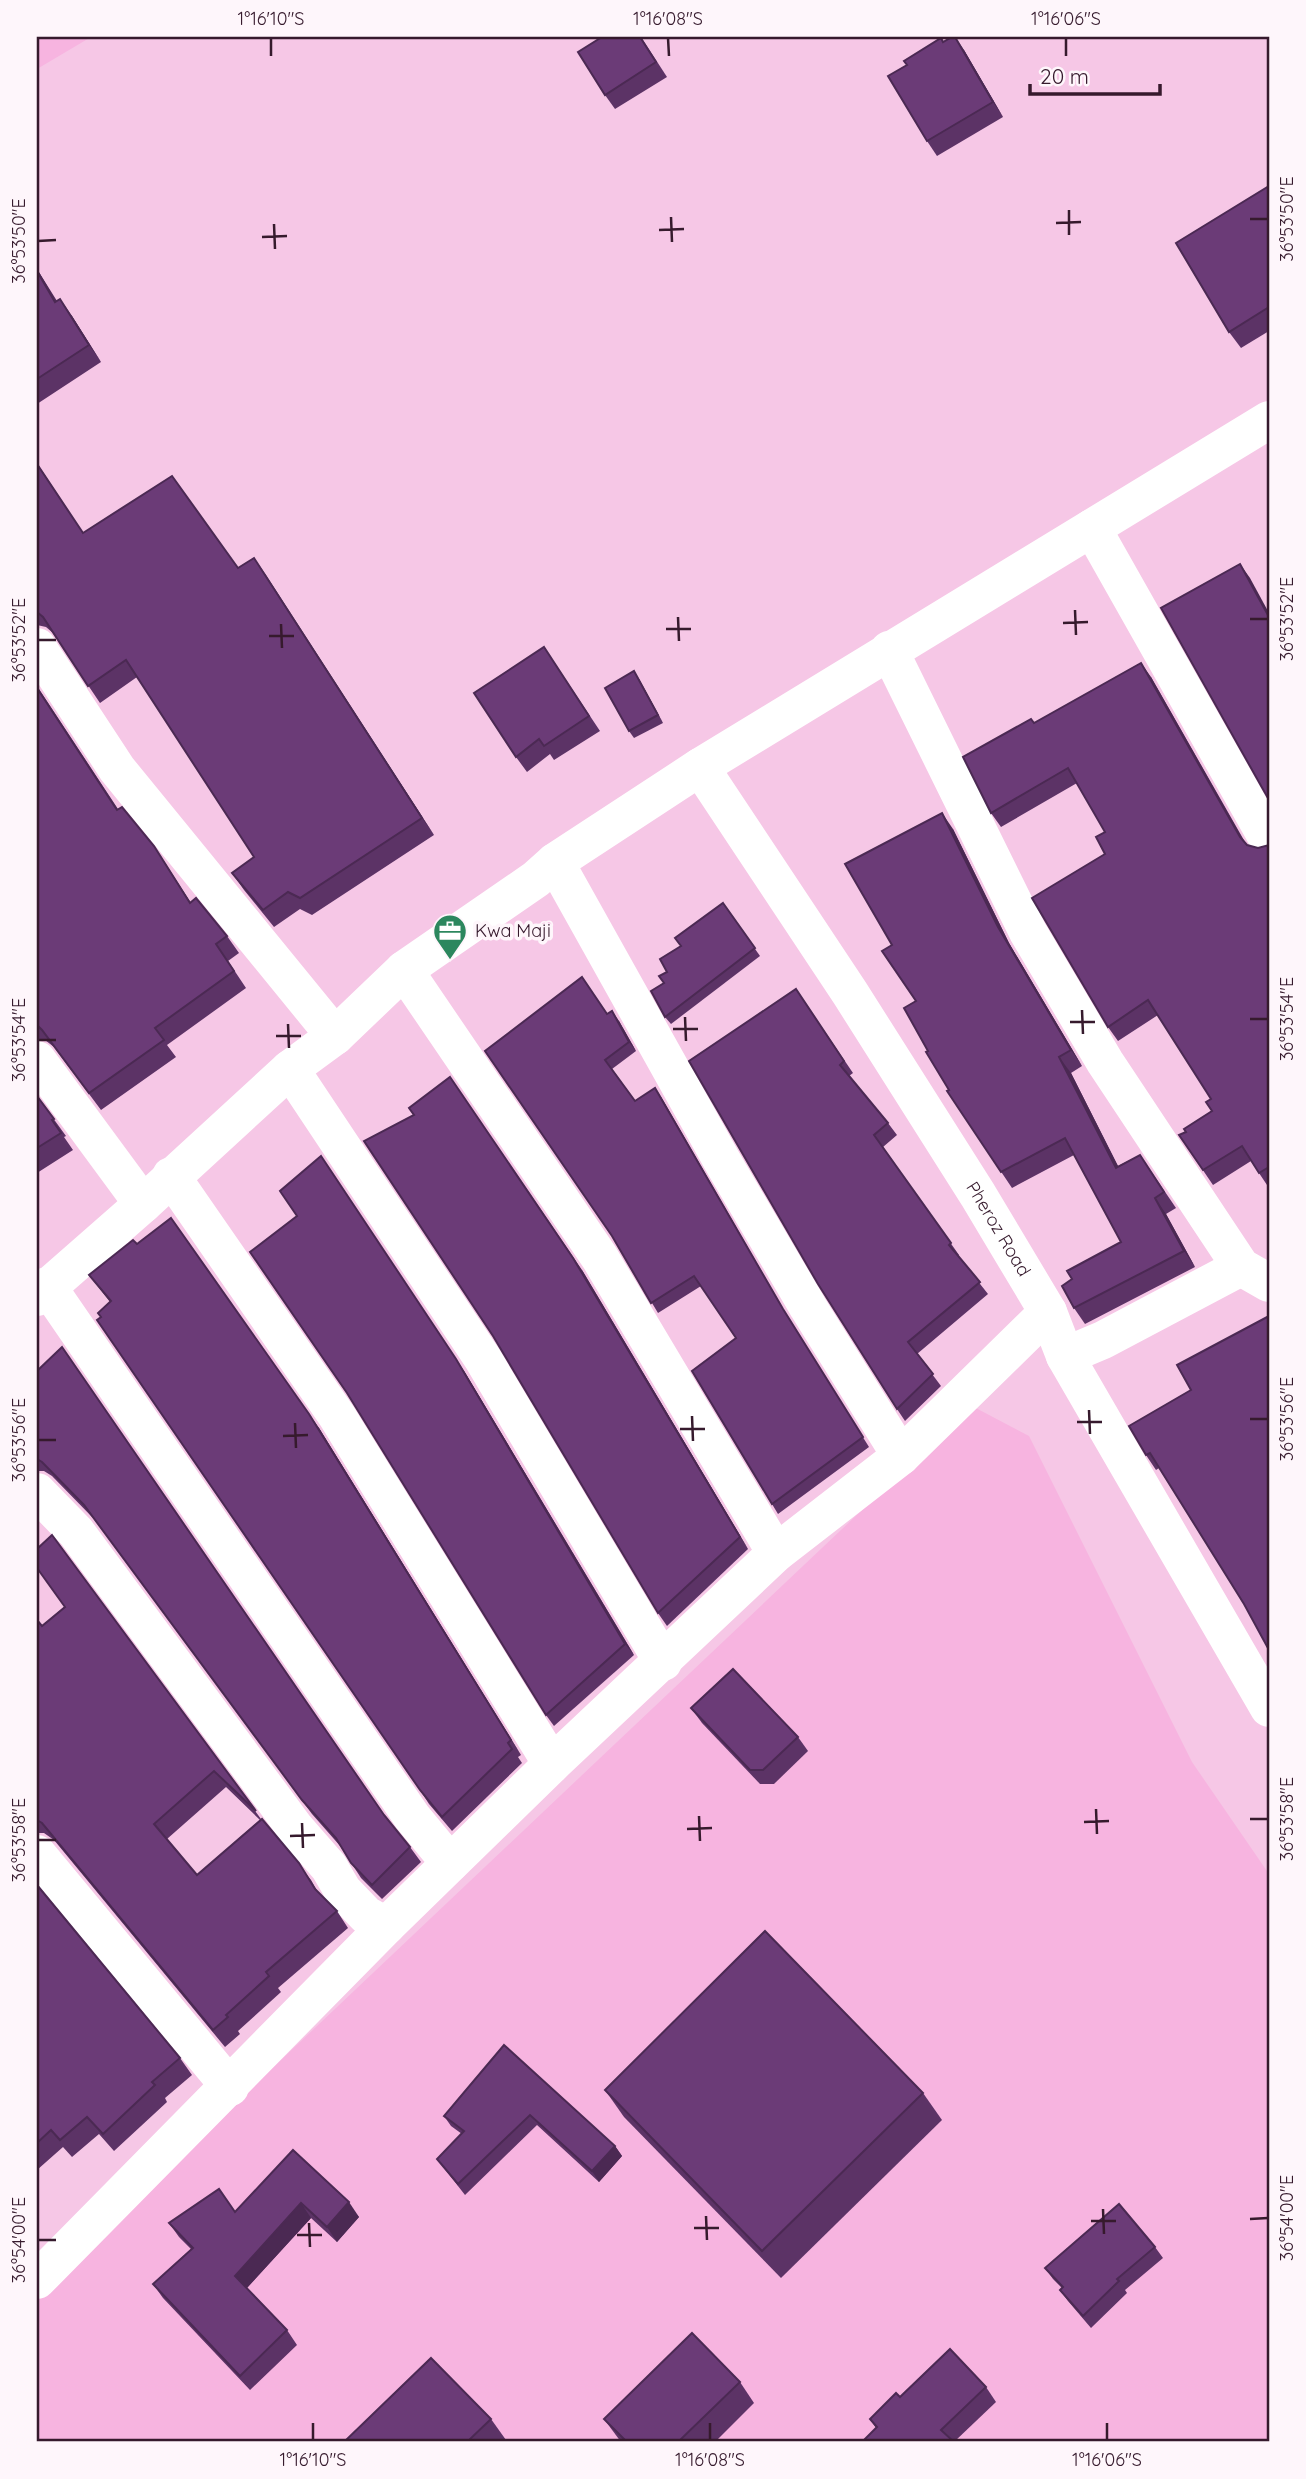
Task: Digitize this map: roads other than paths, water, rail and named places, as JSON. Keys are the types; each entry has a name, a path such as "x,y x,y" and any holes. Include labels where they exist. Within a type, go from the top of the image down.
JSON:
{"street":[{"path":"450,1863 412,1817 42,1292 290,1069 335,1036 404,970 536,879 555,862 700,766 1269,420"},
{"path":"1092,528 1269,841"},
{"path":"37,647 117,769 335,1036"},
{"path":"889,650 1028,932 1105,1062 1255,1275 1065,1356"},
{"name":"Pheroz Road","path":"700,766 857,1004 978,1195 1048,1312 1065,1356 1269,1708"},
{"path":"555,862 721,1159 808,1307 901,1456"},
{"path":"404,970 600,1258 776,1553"},
{"path":"37,1060 143,1204"},
{"path":"290,1069 483,1359 663,1662"},
{"path":"171,1176 337,1416 552,1765"},
{"path":"38,2275 230,2087 386,1926 552,1765 776,1553 901,1456 1048,1312"},
{"path":"37,1492 76,1532 295,1828 329,1867 343,1891 366,1915 386,1926"},
{"path":"37,1854 230,2087"}],"place":[{"name":"Kwa Maji","path":"450,961"}]}
